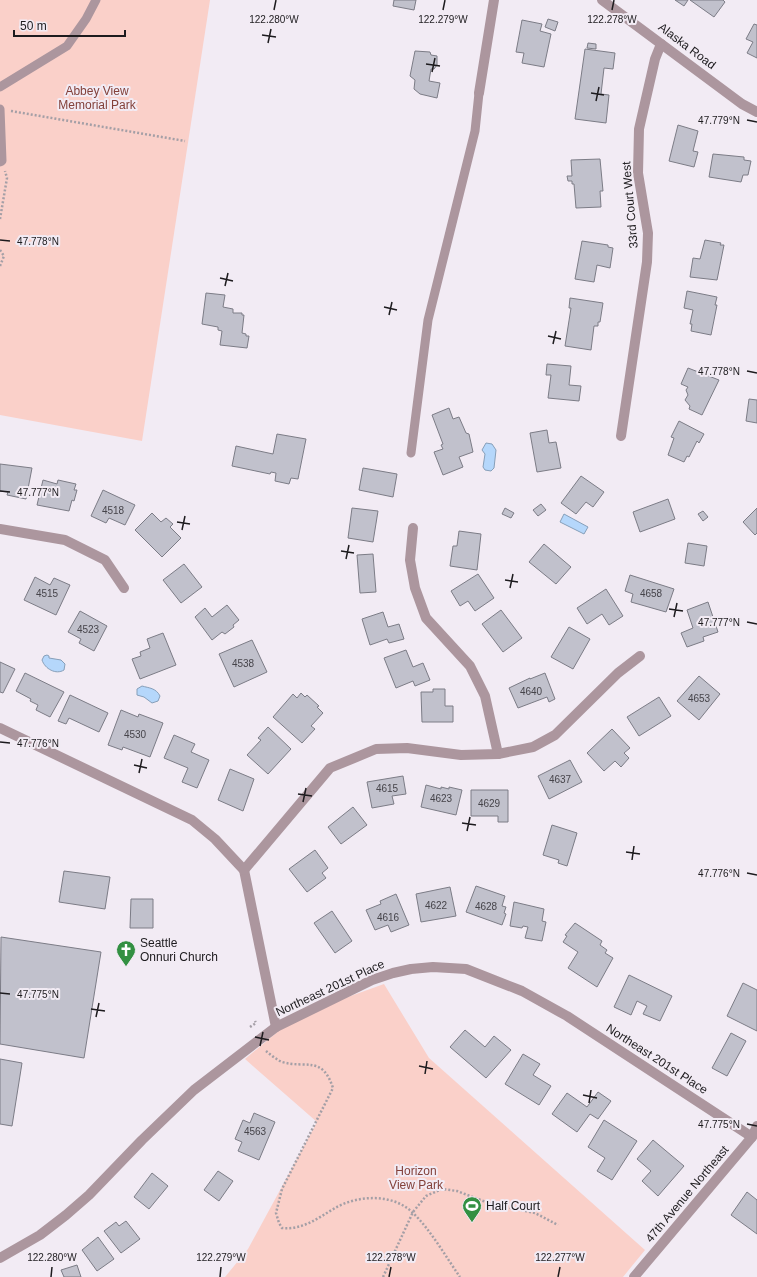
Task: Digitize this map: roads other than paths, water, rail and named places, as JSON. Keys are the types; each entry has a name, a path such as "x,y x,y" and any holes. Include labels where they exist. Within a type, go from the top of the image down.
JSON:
{"street":[{"path":"479,93 494,0"},
{"name":"Alaska Road","path":"602,0 742,104 757,112"},
{"name":"33rd Court West","path":"621,436 647,262 648,233 638,173 639,129 655,60 661,44"},
{"path":"413,528 410,560 415,588 426,618 470,666 485,696 498,754"},
{"path":"0,529 64,540 105,560 124,588"},
{"path":"244,870 330,768 350,758 382,748 407,748 461,755 498,754 533,747 555,735 618,673 640,656"},
{"path":"0,728 192,820 215,839 244,870 276,1027"},
{"name":"Northeast 201st Place","path":"0,1258 40,1235 66,1215 89,1195 142,1140 194,1090 276,1027 372,980 394,973 433,967 466,969 522,991 566,1016 755,1137"},
{"name":"47th Avenue Northeast","path":"634,1277 755,1137 757,1126"}],"lane":[{"path":"0,86 67,46 86,19 96,0"},
{"path":"411,453 428,320 475,131 479,93"},
{"path":"0,109 1,161"}],"water":[{"path":"486,443 492,444 496,450 494,468 491,471 485,470 483,467 485,454 482,450"},
{"path":"564,514 588,527 584,534 560,522"},
{"path":"47,655 49,658 61,660 65,664 64,670 58,672 48,668 42,660 44,656"},
{"path":"142,686 156,691 160,696 158,701 152,703 144,697 137,695 137,689"}],"place":[{"name":"Seattle Onnuri Church","path":"126,967"},
{"name":"Half Court","path":"472,1223"}],"park label":[{"name":"Abbey View Memorial Park","path":"97,98"},
{"name":"Horizon View Park","path":"416,1178"}]}
